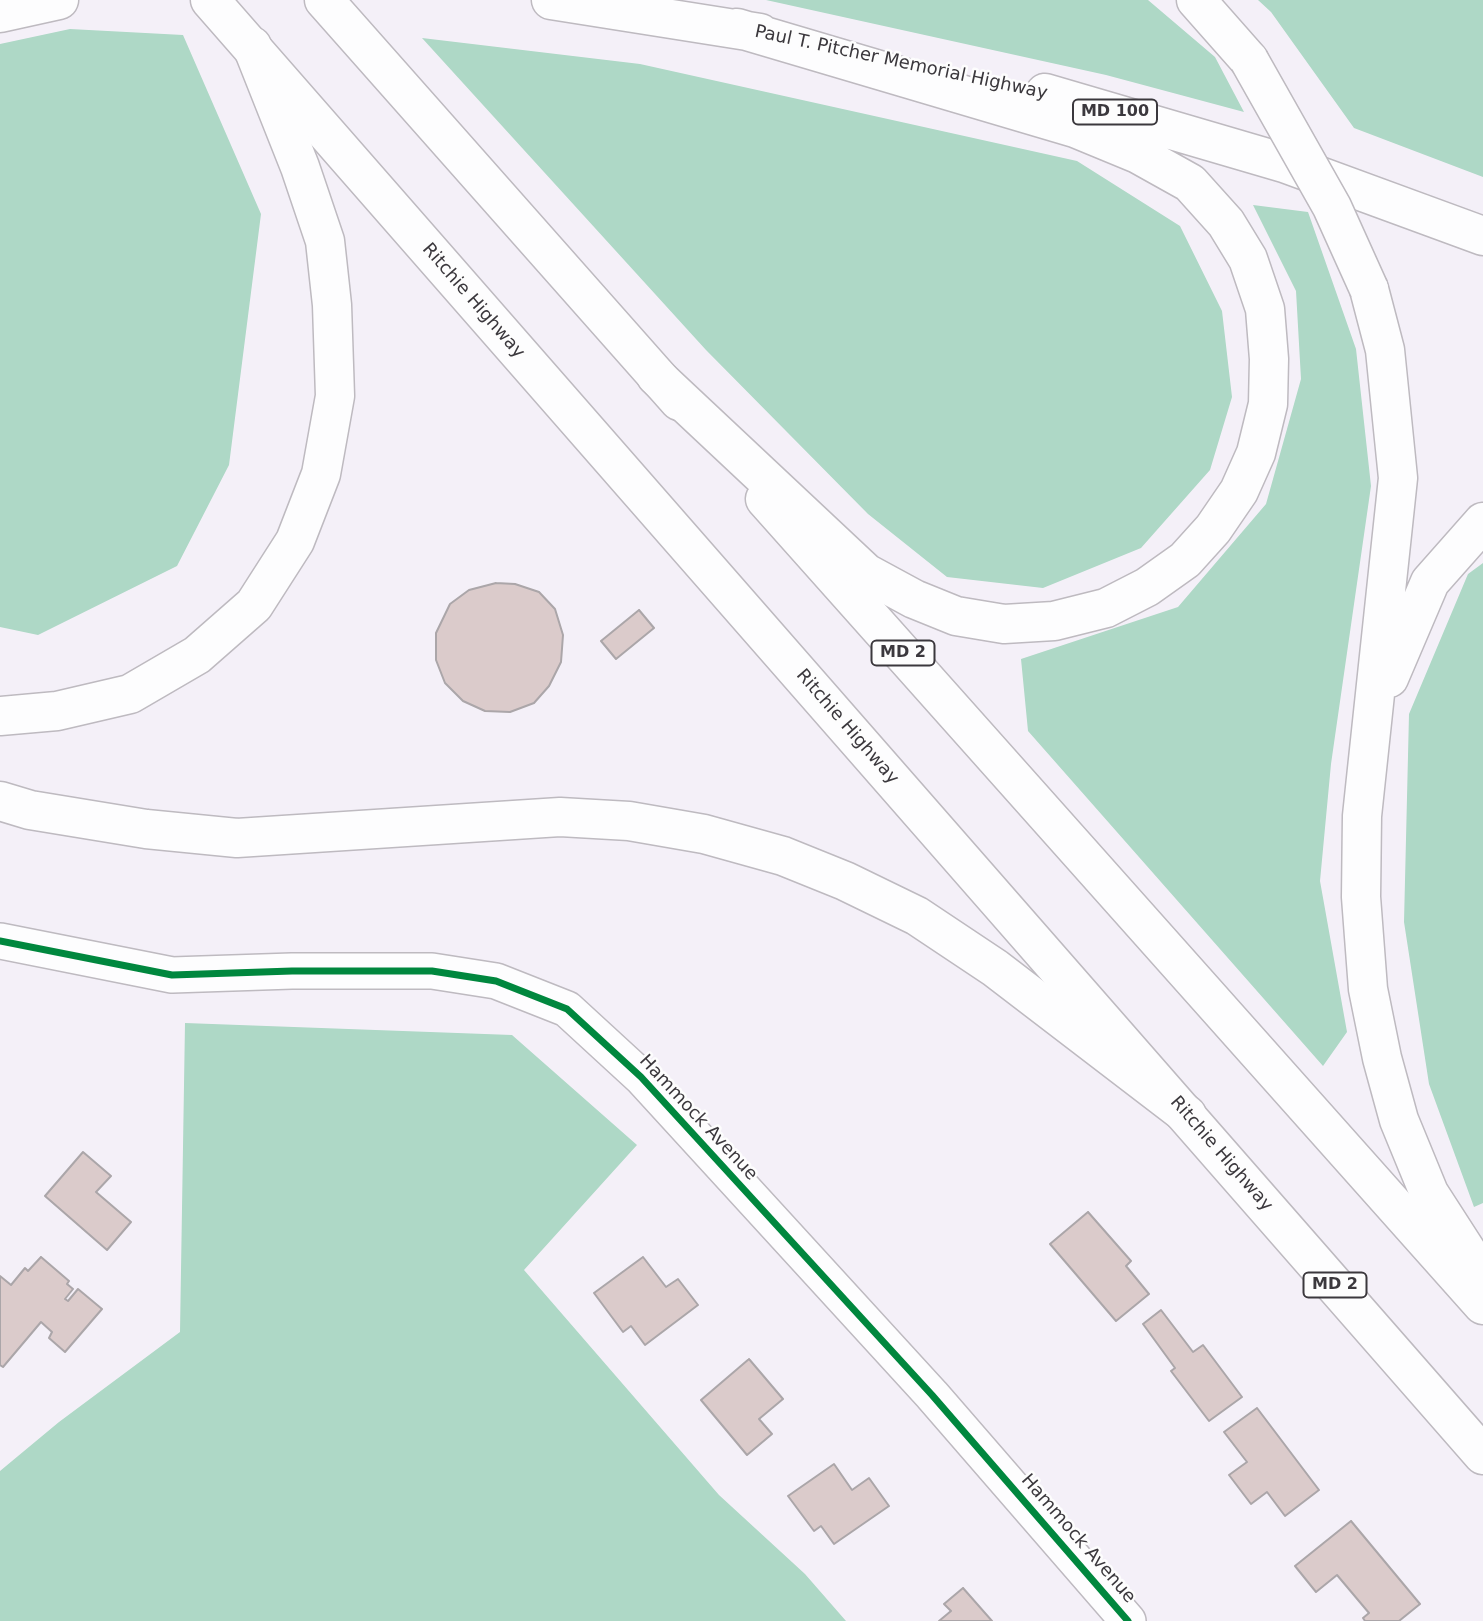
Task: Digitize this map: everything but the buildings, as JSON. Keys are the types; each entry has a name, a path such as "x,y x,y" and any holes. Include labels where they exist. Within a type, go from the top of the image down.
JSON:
{"main road":[{"path":"0,13 59,0"},
{"name":"Ritchie Highway","path":"210,0 1483,1455"},
{"name":"MD 2","path":"324,0 1483,1305"},
{"name":"Paul T. Pitcher Memorial Highway","path":"551,0 737,28 1000,81 1170,127 1284,163 1483,236"},
{"path":"1196,0 1249,60 1332,207 1369,289 1385,350 1398,478 1362,816 1361,897 1368,989 1379,1047 1399,1120 1429,1192 1483,1277"},
{"path":"656,376 866,573 914,599 956,615 1004,624 1054,621 1106,608 1147,587 1185,561 1213,529 1239,491 1256,453 1268,404 1269,359 1265,309 1248,259 1226,223 1190,183 1138,153 1075,128 737,28"},
{"path":"0,716 57,711 130,694 197,655 254,605 295,541 321,474 335,396 332,305 325,241 300,167 252,46"},
{"path":"1370,730 1405,633 1430,582 1483,523"},
{"path":"0,801 30,810 146,829 237,838 560,817 629,821 704,834 783,856 845,881 917,916 995,968 1187,1115"}],"street":[{"name":"Hammock Avenue","path":"0,941 172,975 292,971 432,971 496,981 566,1009 641,1077 932,1395 1128,1621"}],"green space":[{"path":"766,0 1148,0 1215,57 1244,112 1106,75"},
{"path":"1258,0 1483,0 1483,177 1354,128 1271,12"},
{"path":"70,29 183,35 261,214 229,465 177,566 38,635 0,627 0,44"},
{"path":"422,38 640,64 1077,161 1180,226 1222,311 1232,397 1210,470 1141,548 1043,588 947,577 868,514 706,350"},
{"path":"1253,205 1308,212 1356,349 1371,486 1331,764 1320,881 1347,1032 1323,1066 1028,731 1021,659 1178,607 1266,504 1301,379 1296,291"},
{"path":"1483,563 1483,1203 1474,1207 1429,1084 1404,922 1409,714 1468,574"},
{"path":"185,1023 512,1035 637,1145 524,1270 719,1495 805,1574 846,1621 0,1621 0,1471 59,1422 180,1332"}],"cycle path":[{"path":"0,941 172,975 292,971 432,971 496,981 567,1009 641,1077 932,1395 1128,1621"}]}
